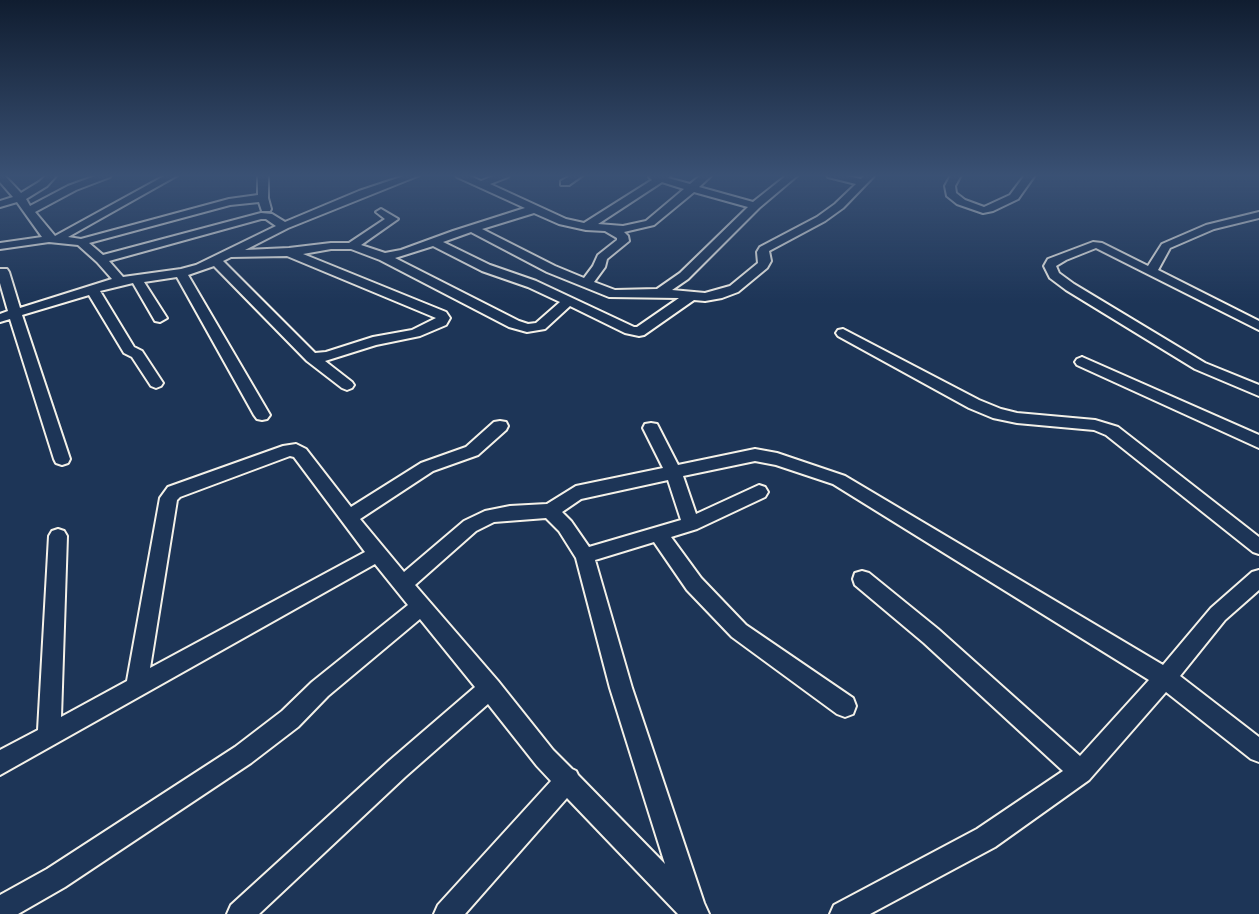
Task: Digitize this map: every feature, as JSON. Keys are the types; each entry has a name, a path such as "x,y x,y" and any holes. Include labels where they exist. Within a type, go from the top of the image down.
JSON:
{"street":[{"path":"35,218 54,238"},
{"path":"54,238 92,218"},
{"path":"0,246 54,238 81,242 171,218"},
{"path":"101,259 250,218"},
{"path":"271,218 284,226"},
{"path":"0,318 120,281 181,273 200,268 304,218"},
{"path":"352,246 393,219 391,218"},
{"path":"384,257 404,253 506,218"},
{"path":"553,218 563,222 586,227 609,229 639,227 650,223 656,218"},
{"path":"586,227 600,218"},
{"path":"660,293 684,276 743,218"},
{"path":"472,228 550,269 613,294 660,293 691,296 722,294 734,289 765,261 764,249 823,218"},
{"path":"1152,270 1166,246 1210,227 1248,218"},
{"path":"586,283 599,267 602,258 623,241 622,236 609,229"},
{"path":"81,242 101,259 120,281"},
{"path":"433,242 486,268 532,284 567,302 630,330 639,332 691,296"},
{"path":"1259,326 1152,270 1096,244 1062,257 1052,262 1050,266 1054,275 1070,287 1200,366 1259,391"},
{"path":"232,254 288,252 331,246 352,246 384,257 514,324 527,328 540,326 567,302"},
{"path":"288,252 441,315 443,318 441,322 415,334 373,341 328,356 312,358"},
{"path":"216,261 312,358 347,385"},
{"path":"4,272 15,314 62,459"},
{"path":"181,273 262,415"},
{"path":"136,278 160,318"},
{"path":"92,289 129,350 137,354 156,383"},
{"path":"843,333 974,404 998,414 1017,418 1095,424 1112,431 1259,547"},
{"path":"1082,362 1259,442"},
{"path":"348,518 427,467 472,451 500,426"},
{"path":"651,428 674,473 691,524"},
{"path":"138,686 167,504 174,492 289,450 296,450 300,452 377,554 490,688 545,758 568,779 695,912"},
{"path":"403,584 470,526 491,516 550,511 576,493 755,455 777,460 838,480 1165,678 1259,751"},
{"path":"585,556 691,524 759,492"},
{"path":"550,511 565,526 585,556 621,688 695,912"},
{"path":"659,535 694,584 739,631 845,706"},
{"path":"49,736 58,536"},
{"path":"0,763 377,554"},
{"path":"843,914 986,838 1081,772 1165,678 1218,614 1259,578"},
{"path":"862,579 931,636 1081,772"},
{"path":"0,910 56,878 242,755 290,720 320,689 422,606"},
{"path":"240,914 397,769 490,688"},
{"path":"447,914 568,779"}]}
